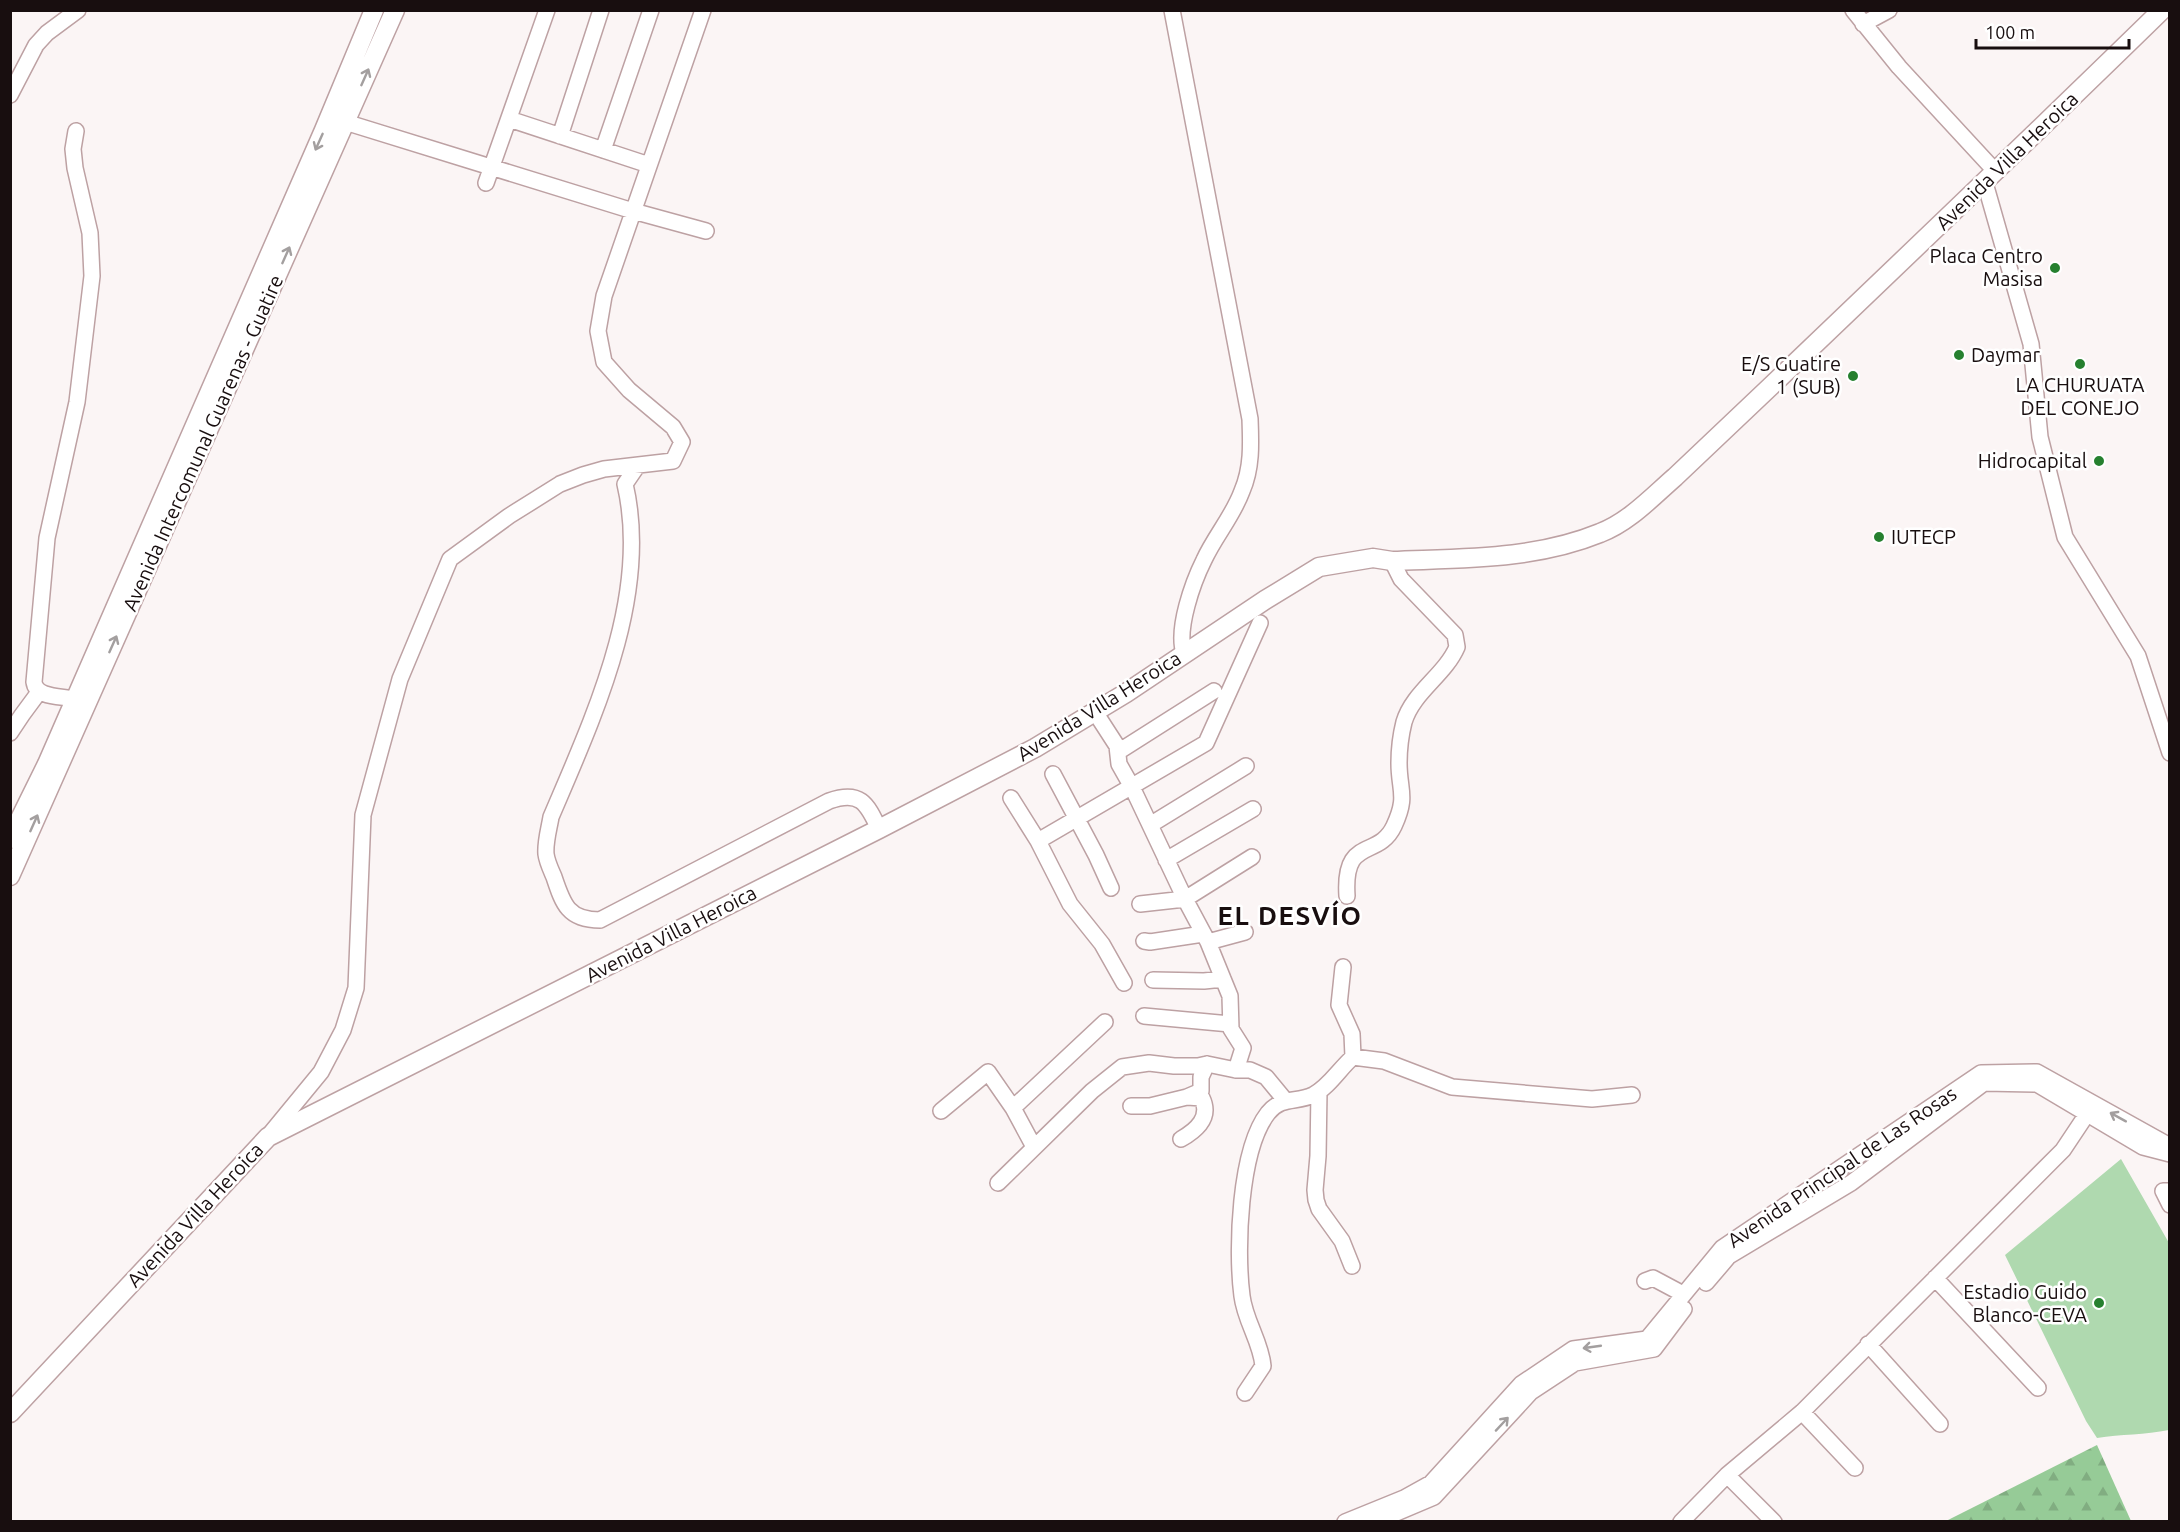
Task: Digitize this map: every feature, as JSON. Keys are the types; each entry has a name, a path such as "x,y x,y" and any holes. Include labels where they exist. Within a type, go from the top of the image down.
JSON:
{"main road":[{"name":"Avenida Intercomunal Guarenas - Guatire","path":"10,839 47,764 324,130 374,10"},
{"name":"Avenida Intercomunal Guarenas - Guatire","path":"10,876 395,10"},
{"name":"Avenida Villa Heroica","path":"10,1413 268,1137 1035,748 1095,712 1319,567 1373,558 1392,561 1518,555 1574,543 1618,524 1652,498 1706,448 1991,178 2162,10"}],"street":[{"path":"10,95 36,45 46,33 78,10"},
{"path":"488,176 548,10"},
{"path":"560,136 601,10"},
{"path":"603,150 651,10"},
{"path":"268,1137 321,1072 343,1030 356,988 363,815 400,679 450,559 509,516 560,484 604,469 673,461 682,442 673,427 628,390 604,362 598,331 604,296 703,10"},
{"path":"1172,10 1250,419 1251,438 1251,457 1242,492 1204,560 1185,617 1181,643 1184,653"},
{"path":"1853,10 1991,178 2031,344 2040,437 2065,537 2138,656 2169,753"},
{"path":"1863,24 1889,10"},
{"path":"508,119 649,165"},
{"path":"345,122 488,176 706,231"},
{"path":"74,699 39,692 34,682 47,538 77,402 92,276 90,233 75,168 76,131"},
{"path":"638,465 626,484 631,510 631,557 626,602 616,646 600,698 551,817 546,855 561,898 571,913 585,920 600,920 829,801 844,796 859,799 868,807 879,829"},
{"path":"1347,896 1349,866 1353,859 1389,835 1402,807 1403,792 1399,765 1404,721 1417,699 1449,661 1457,647 1455,635 1401,579 1392,561"},
{"path":"1038,841 1206,744 1260,623"},
{"path":"1118,752 1214,691"},
{"path":"10,733 39,692"},
{"path":"1095,712 1117,746 1119,764 1206,938 1230,996 1232,1011 1230,1024 1243,1048 1236,1070"},
{"path":"1150,825 1246,766"},
{"path":"1053,774 1111,888"},
{"path":"1011,798 1038,841 1070,904 1102,944 1124,983"},
{"path":"1166,860 1253,809"},
{"path":"1140,904 1185,900 1252,856"},
{"path":"1144,941 1206,938 1245,932"},
{"path":"1245,1393 1263,1366 1262,1356 1248,1321 1242,1297 1240,1250 1244,1178 1251,1149 1268,1113 1285,1100 1301,1099 1319,1091 1353,1057 1352,1034 1339,1005 1343,967"},
{"path":"1153,980 1223,980"},
{"path":"1144,1016 1230,1024"},
{"path":"1013,1108 1105,1022"},
{"path":"1353,1057 1384,1061 1452,1087 1592,1099 1632,1095"},
{"path":"998,1183 1092,1091 1122,1066 1149,1063 1182,1066 1207,1064 1236,1070 1250,1070 1266,1077 1285,1100"},
{"path":"1131,1106 1150,1106 1187,1097 1201,1091 1201,1077 1207,1064"},
{"path":"941,1111 988,1072 1013,1108 1034,1147"},
{"name":"Avenida Principal de Las Rosas","path":"1345,1521 1404,1498 1431,1483 1521,1384 1573,1349 1647,1340 1722,1248 1981,1073 2037,1072 2169,1146"},
{"path":"1375,1521 1434,1497 1532,1392 1575,1363 1654,1349 1690,1301 1729,1256 1851,1183 1984,1083 2037,1084 2143,1148 2169,1154"},
{"path":"1319,1091 1316,1200 1319,1209 1342,1241 1352,1266"},
{"path":"1181,1139 1197,1128 1205,1115 1202,1098 1187,1097"},
{"path":"1681,1521 1727,1475 1802,1412 2063,1150 2087,1114"},
{"path":"2169,1191 2163,1191 2169,1205"},
{"path":"1645,1281 1653,1278 1683,1294"},
{"path":"1935,1278 2038,1388"},
{"path":"1868,1344 1940,1424"},
{"path":"1802,1412 1855,1468"},
{"path":"1727,1475 1774,1521"}],"green space":[{"name":"Estadio Guido Blanco-CEVA","path":"2121,1159 2169,1243 2169,1430 2097,1438 2086,1421 2005,1255"},
{"path":"2097,1445 2131,1521 1946,1521"}],"place":[{"name":"Placa Centro Masisa","path":"2055,268"},
{"name":"Daymar","path":"1959,355"},
{"name":"LA CHURUATA DEL CONEJO","path":"2080,364"},
{"name":"E/S Guatire 1 (SUB)","path":"1853,376"},
{"name":"Hidrocapital","path":"2099,461"},
{"name":"IUTECP","path":"1879,537"},
{"name":"Estadio Guido Blanco-CEVA","path":"2099,1303"}],"district":[{"name":"EL DESVÍO","path":"1290,916"}]}
